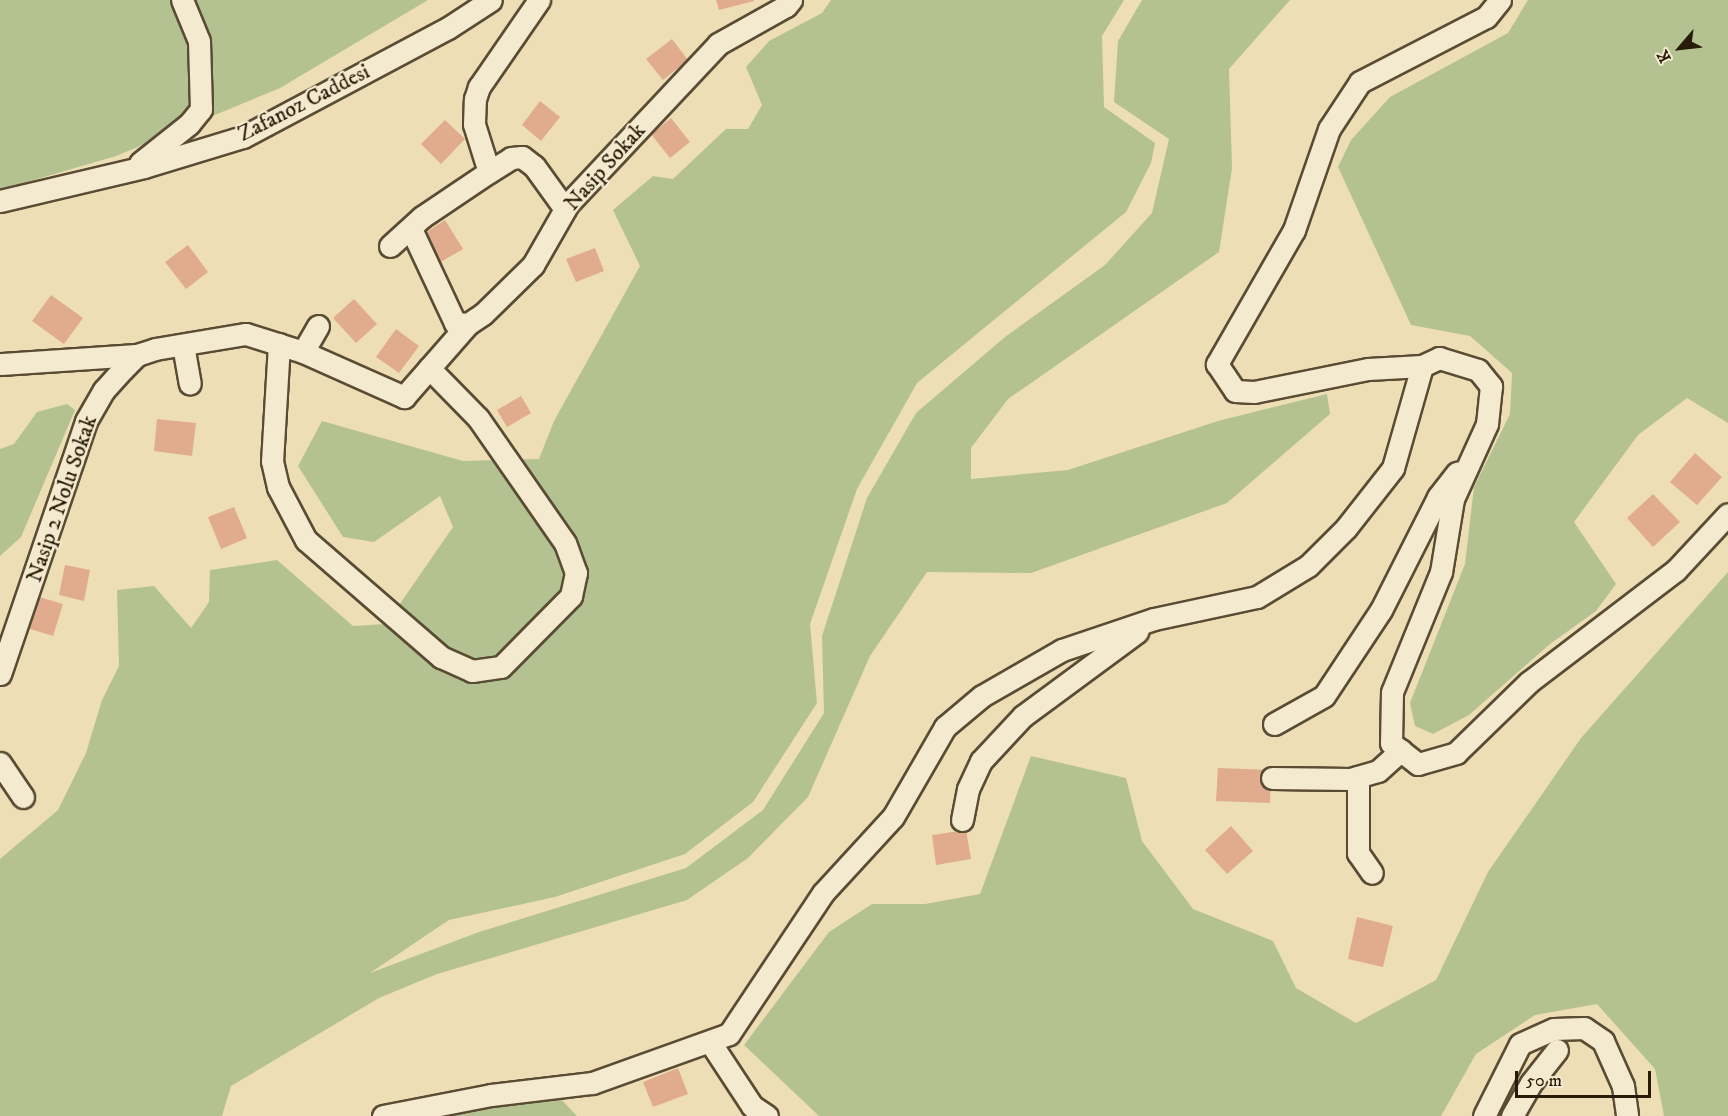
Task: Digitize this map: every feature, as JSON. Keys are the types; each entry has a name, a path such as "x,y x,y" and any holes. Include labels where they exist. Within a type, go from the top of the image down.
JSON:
{"street":[{"path":"132,170 189,124 201,109 199,41 182,0"},
{"name":"Zafanoz Caddesi","path":"0,201 132,170 243,137 448,28 491,0"},
{"path":"489,172 474,124 475,99 479,87 539,0"},
{"name":"Nasip Sokak","path":"303,352 404,397 468,324 483,315 532,265 565,209 718,44 786,6 790,0"},
{"path":"1500,0 1486,17 1360,82 1329,129 1294,230 1217,364 1235,391 1254,392 1368,369 1422,366 1439,358 1478,370 1491,386 1487,424 1453,500 1441,572 1392,692 1391,743 1418,764 1456,753 1529,682 1676,570 1728,514"},
{"path":"390,246 412,231 422,217 511,158 522,157 534,166 565,209"},
{"path":"412,231 455,323 468,324"},
{"path":"0,364 137,355 246,334 303,352 318,326"},
{"path":"279,344 272,461 278,487 306,540 441,657 472,671 501,667 571,596 576,573 565,543 478,418 429,368"},
{"path":"183,345 190,383"},
{"name":"Nasip 2 Nolu Sokak","path":"0,674 86,421 104,390 137,355"},
{"path":"383,1116 491,1095 592,1083 729,1034 822,893 893,818 945,727 982,696 1062,650 1154,619 1257,597 1308,566 1346,528 1393,468 1422,366"},
{"path":"1274,724 1324,696 1381,610 1438,497 1476,449"},
{"path":"962,820 968,789 981,761 1023,716 1154,619"},
{"path":"1272,777 1325,781 1358,777 1378,771 1401,750"},
{"path":"0,763 23,797"},
{"path":"1358,777 1358,853 1372,873"},
{"path":"1557,1050 1512,1113 1486,1111 1520,1044 1554,1029 1584,1028 1604,1041 1623,1086 1627,1116"},
{"path":"710,1042 752,1106 766,1116"}],"green space":[{"path":"0,0 428,0 280,88 116,156 0,190"},
{"path":"831,0 1124,0 1102,36 1104,107 1155,143 1151,163 1126,212 917,383 857,489 810,624 817,703 753,802 685,854 555,897 449,920 370,973 479,932 686,868 763,810 824,713 822,636 867,498 916,413 1005,337 1105,265 1152,213 1169,139 1114,102 1118,41 1142,0 1290,0 1229,69 1232,168 1219,252 1008,399 971,448 971,479 1068,470 1218,421 1327,394 1330,414 1227,503 1031,573 927,572 870,656 808,797 748,858 687,900 437,974 379,998 231,1086 222,1116 0,1116 0,859 58,810 86,753 102,700 119,666 117,590 154,586 191,628 209,602 210,570 277,560 353,626 386,624 453,527 440,496 374,542 343,537 298,466 322,421 463,461 539,459 554,421 640,266 613,210 653,176 673,179 726,129 748,129 762,105 746,67 769,41 822,13"},
{"path":"1528,0 1728,0 1728,423 1687,398 1638,435 1574,522 1616,584 1596,611 1550,644 1469,715 1433,734 1415,726 1410,703 1465,564 1474,487 1510,414 1512,373 1470,336 1411,325 1338,167 1351,140 1390,97 1508,33"},
{"path":"67,404 75,410 21,537 0,556 0,449 14,444 37,412"},
{"path":"1728,572 1728,1116 1664,1116 1655,1069 1597,1004 1535,1015 1476,1054 1441,1116 819,1116 744,1045 829,932 872,904 925,904 980,894 1031,756 1126,778 1142,841 1193,909 1273,941 1296,988 1356,1023 1436,980 1488,872 1581,738"},
{"path":"560,1098 577,1116 436,1116"}],"building":[{"path":"716,0 754,0 754,1 719,10"},
{"path":"672,39 688,60 663,80 646,59"},
{"path":"540,101 560,117 541,141 522,125"},
{"path":"671,118 690,142 670,158 651,134"},
{"path":"445,120 465,139 441,164 421,144"},
{"path":"445,220 463,249 439,263 422,235"},
{"path":"188,245 208,272 186,289 165,262"},
{"path":"595,248 604,271 576,282 566,259"},
{"path":"51,295 83,318 64,344 32,321"},
{"path":"354,299 377,324 356,343 333,318"},
{"path":"396,329 419,346 399,373 376,357"},
{"path":"521,396 531,413 507,427 497,410"},
{"path":"157,419 196,423 192,456 154,451"},
{"path":"1695,453 1722,477 1697,505 1670,482"},
{"path":"1653,494 1680,522 1653,547 1627,518"},
{"path":"234,507 247,538 221,549 208,517"},
{"path":"65,565 90,570 84,601 59,595"},
{"path":"36,596 63,604 53,636 27,628"},
{"path":"1218,768 1271,770 1270,803 1216,801"},
{"path":"1231,826 1253,851 1227,874 1205,850"},
{"path":"966,830 971,859 936,865 932,835"},
{"path":"1357,917 1393,926 1383,967 1348,959"},
{"path":"678,1068 688,1094 653,1107 643,1082"}]}
